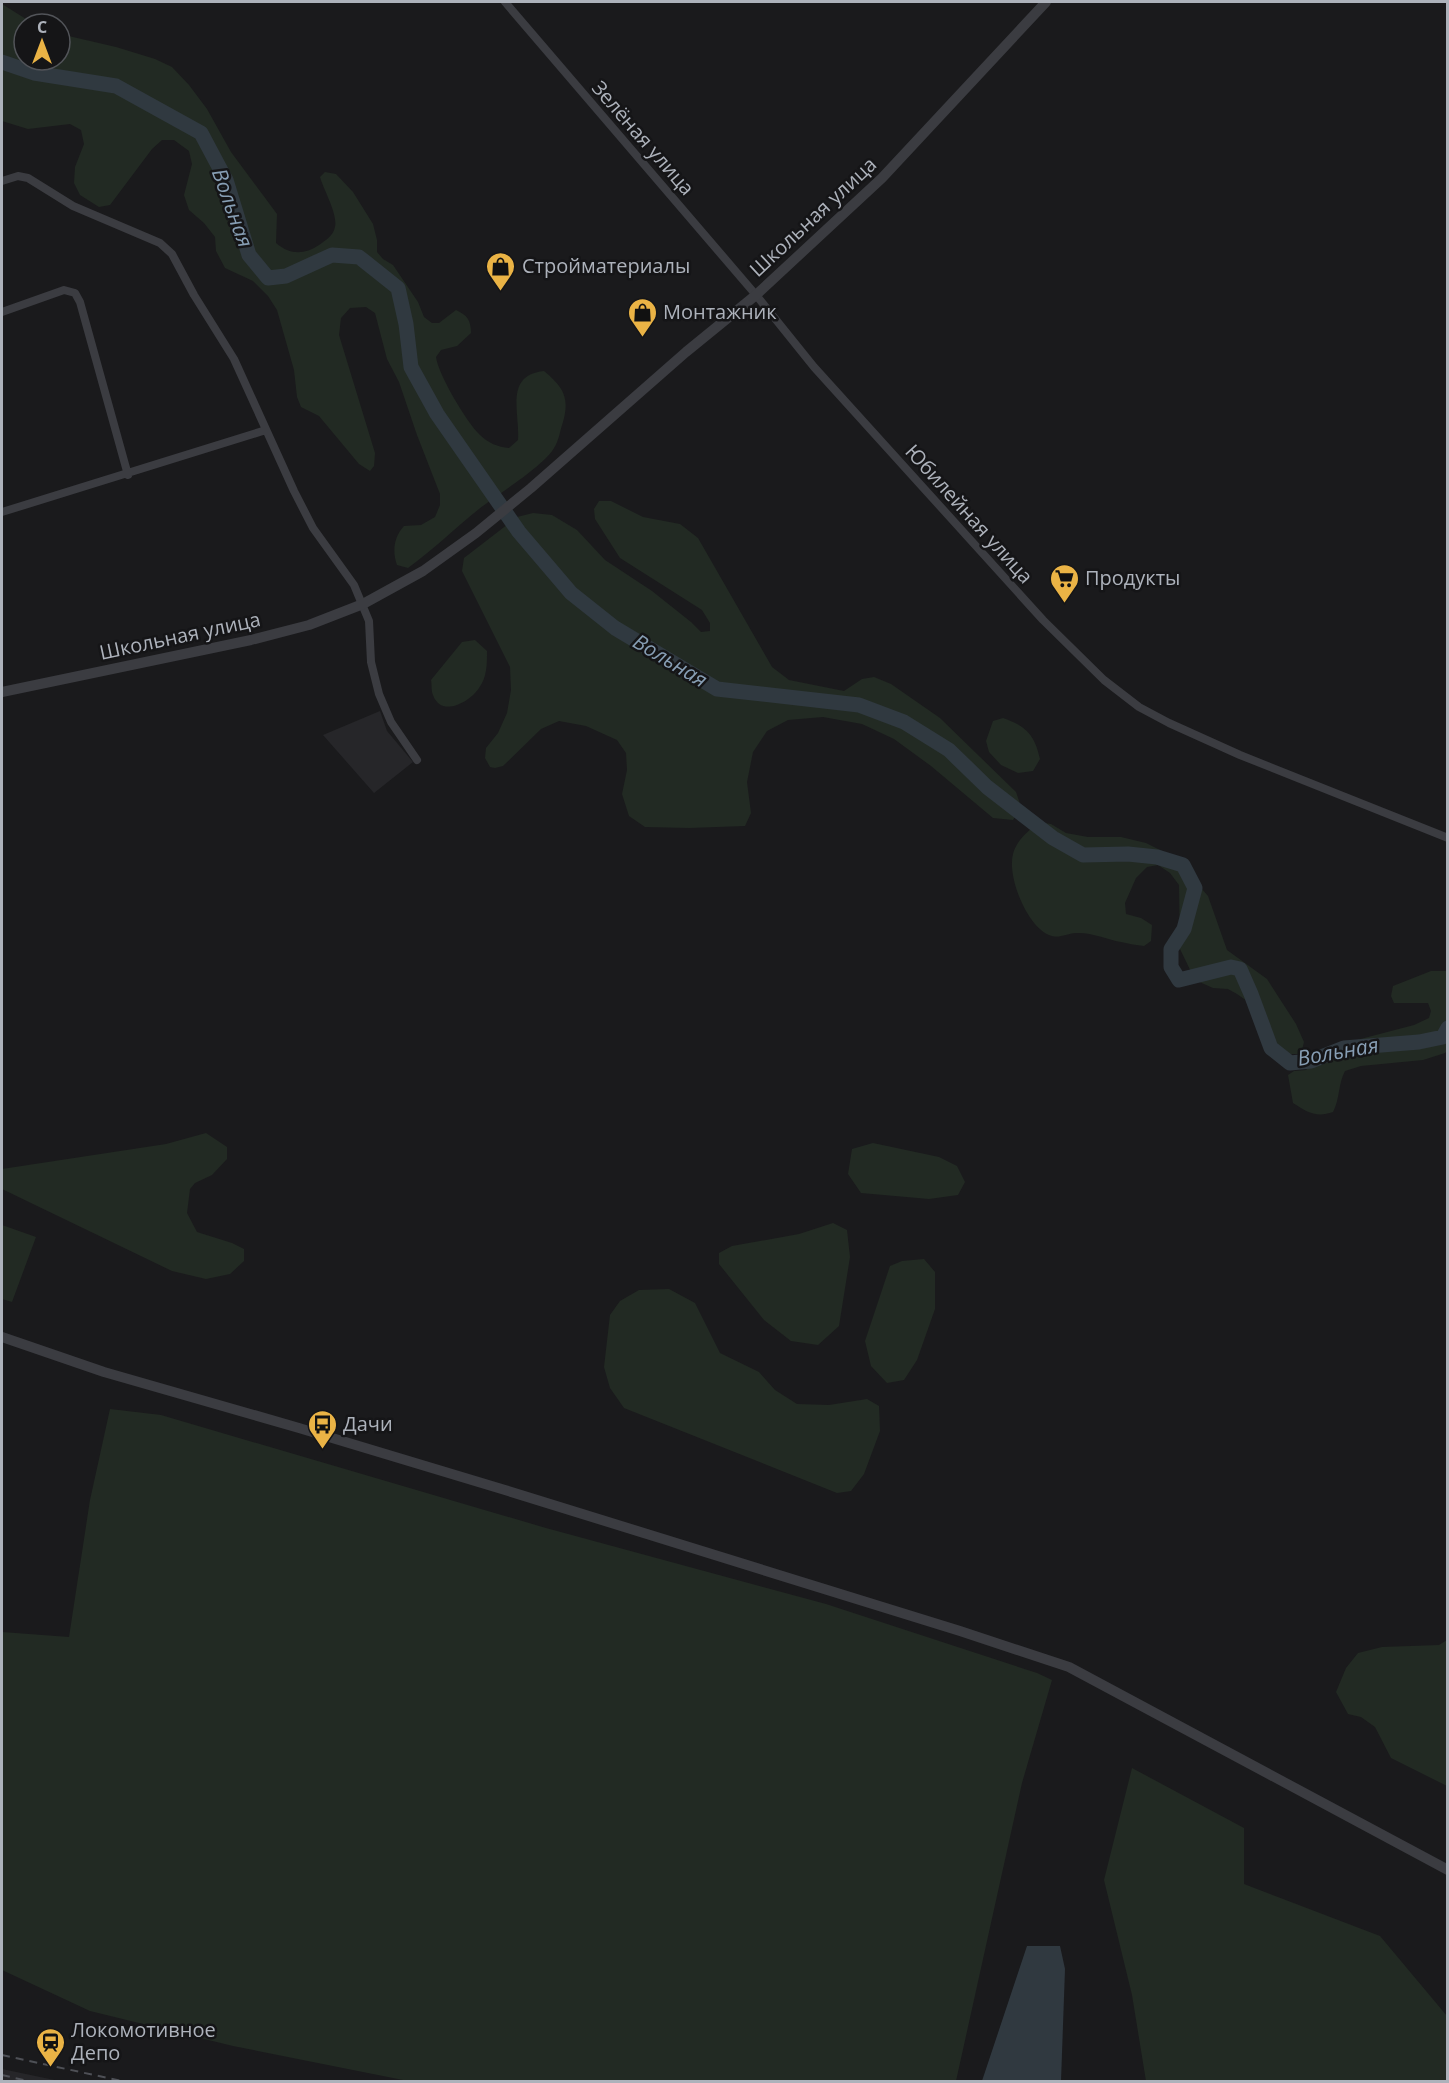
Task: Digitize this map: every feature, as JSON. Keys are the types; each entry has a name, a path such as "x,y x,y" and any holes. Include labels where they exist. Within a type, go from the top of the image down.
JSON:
{"street":[{"name":"Зелёная улица","path":"505,2 756,295"},
{"name":"Школьная улица","path":"2,692 251,640 309,625 363,604 423,571 476,533 531,488 686,352 756,295 882,178 1046,2"},
{"path":"2,181 18,176 28,178 73,206 147,236 160,243 172,254 194,295 234,359 313,528 343,568 363,604 369,621 371,662 379,694 391,722 417,760"},
{"path":"2,312 64,290 75,293 80,302 128,475"},
{"name":"Юбилейная улица","path":"756,295 814,367 1043,620 1122,695 1169,723 1230,751 1448,838"},
{"path":"2,512 128,475 266,430"},
{"path":"2,1336 104,1372 494,1486 1070,1667 1448,1870"}],"shaded area":[{"path":"2,4 15,12 12,12 12,72 72,72 72,37 116,47 155,59 172,67 207,109 231,152 277,214 276,243 292,252 302,252 308,251 329,238 333,233 335,222 320,177 325,172 336,174 353,192 373,224 377,252 393,265 418,302 424,317 432,323 439,323 456,310 468,318 471,333 457,346 441,350 436,357 454,398 474,429 497,446 509,448 518,440 517,397 519,387 523,380 531,374 544,371 560,388 566,406 554,448 541,463 479,509 408,568 397,565 395,544 401,530 404,526 421,525 435,517 440,505 440,494 399,382 387,359 375,313 366,307 350,308 341,318 339,335 375,453 374,466 370,471 359,464 319,416 301,407 297,397 294,370 277,310 268,296 253,281 225,268 216,251 215,237 189,210 184,195 192,164 189,151 174,140 162,140 152,149 110,205 99,207 80,195 74,183 75,167 84,144 81,130 70,124 28,129 2,121"},
{"path":"599,501 611,501 643,517 680,524 698,538 772,667 789,680 844,691 862,679 874,677 891,684 940,718 1016,792 1021,807 1013,820 993,818 931,766 894,739 862,724 823,717 788,720 767,731 753,752 747,782 751,813 745,826 645,827 629,816 622,794 627,770 626,753 617,740 586,726 559,721 541,729 503,766 490,767 485,758 486,748 498,733 507,713 511,690 510,667 462,571 464,558 517,517 533,513 552,515 577,530 605,560 652,591 701,632 710,631 710,623 702,610 620,558 595,519 594,509"},
{"path":"475,640 487,651 486,670 482,684 463,702 449,707 442,706 433,695 431,680 462,642"},
{"path":"380,711 387,731 413,762 374,793 323,735"},
{"path":"1003,718 1018,724 1032,738 1040,759 1033,771 1018,773 1001,765 989,752 986,741 993,721"},
{"path":"1039,822 1051,824 1066,833 1088,837 1121,837 1146,843 1174,857 1208,896 1227,950 1267,979 1296,1024 1304,1042 1301,1054 1283,1054 1257,1008 1237,994 1228,989 1213,988 1195,980 1180,949 1179,885 1170,873 1158,865 1147,867 1136,878 1125,903 1126,914 1141,918 1152,925 1151,941 1144,946 1087,934 1053,936 1041,930 1033,922 1020,900 1012,864 1013,854 1020,840"},
{"path":"1431,971 1447,971 1448,1050 1445,1053 1423,1060 1361,1066 1345,1071 1333,1112 1312,1113 1293,1103 1288,1075 1294,1071 1306,1070 1322,1052 1330,1047 1414,1025 1429,1018 1431,1011 1428,1003 1394,1003 1391,996 1393,986"},
{"path":"206,1133 227,1147 227,1159 212,1175 195,1183 190,1189 187,1213 197,1232 244,1249 244,1261 230,1274 206,1279 172,1271 2,1189 2,1169 166,1144"},
{"path":"873,1143 939,1157 957,1166 965,1182 958,1195 929,1199 861,1193 848,1174 852,1149"},
{"path":"833,1223 847,1230 850,1257 839,1326 818,1345 791,1341 764,1320 719,1264 719,1253 732,1246 799,1234"},
{"path":"2,1225 36,1237 12,1302 2,1299"},
{"path":"924,1259 935,1272 935,1309 917,1360 904,1380 887,1383 871,1366 865,1341 890,1266 902,1261"},
{"path":"669,1289 695,1303 720,1353 759,1372 775,1390 797,1404 829,1405 867,1399 879,1406 880,1431 864,1474 851,1491 837,1493 624,1408 610,1388 604,1367 610,1315 620,1301 639,1290"},
{"path":"110,1409 161,1415 546,1528 826,1604 1037,1673 1052,1680 1022,1783 956,2081 408,2081 233,2046 90,2011 2,1970 2,1632 69,1637 90,1500"},
{"path":"1447,1640 1447,1786 1391,1758 1375,1727 1361,1717 1348,1714 1336,1692 1346,1668 1358,1653 1382,1647 1439,1645"},
{"path":"1132,1768 1244,1828 1244,1884 1380,1936 1447,2016 1447,2081 1146,2081 1132,1995 1104,1880"},
{"path":"1027,1946 1060,1946 1065,1969 1061,2081 982,2081"},
{"path":"2,2069 59,2081 2,2081"}],"waterway":[{"name":"Вольная","path":"2,62 34,73 116,86 201,133 226,180 249,255 268,278 286,276 332,255 359,257 398,288 406,324 411,367 437,414 519,532 571,593 615,628 717,689 859,705 904,722 949,750 987,787 1053,838 1083,855 1128,854 1157,857 1183,865 1195,888 1184,929 1171,949 1171,967 1179,980 1231,967 1240,969 1271,1048 1290,1063 1311,1061 1344,1048 1419,1042 1443,1037 1448,1028"}],"railway":[{"path":"2,2055 126,2082"},
{"path":"2,2075 32,2082"}],"place":[{"name":"Стройматериалы","path":"501,292"},
{"name":"Монтажник","path":"642,338"},
{"name":"Продукты","path":"1064,604"},
{"name":"Дачи","path":"322,1450"},
{"name":"Локомотивное Депо","path":"50,2068"}]}
